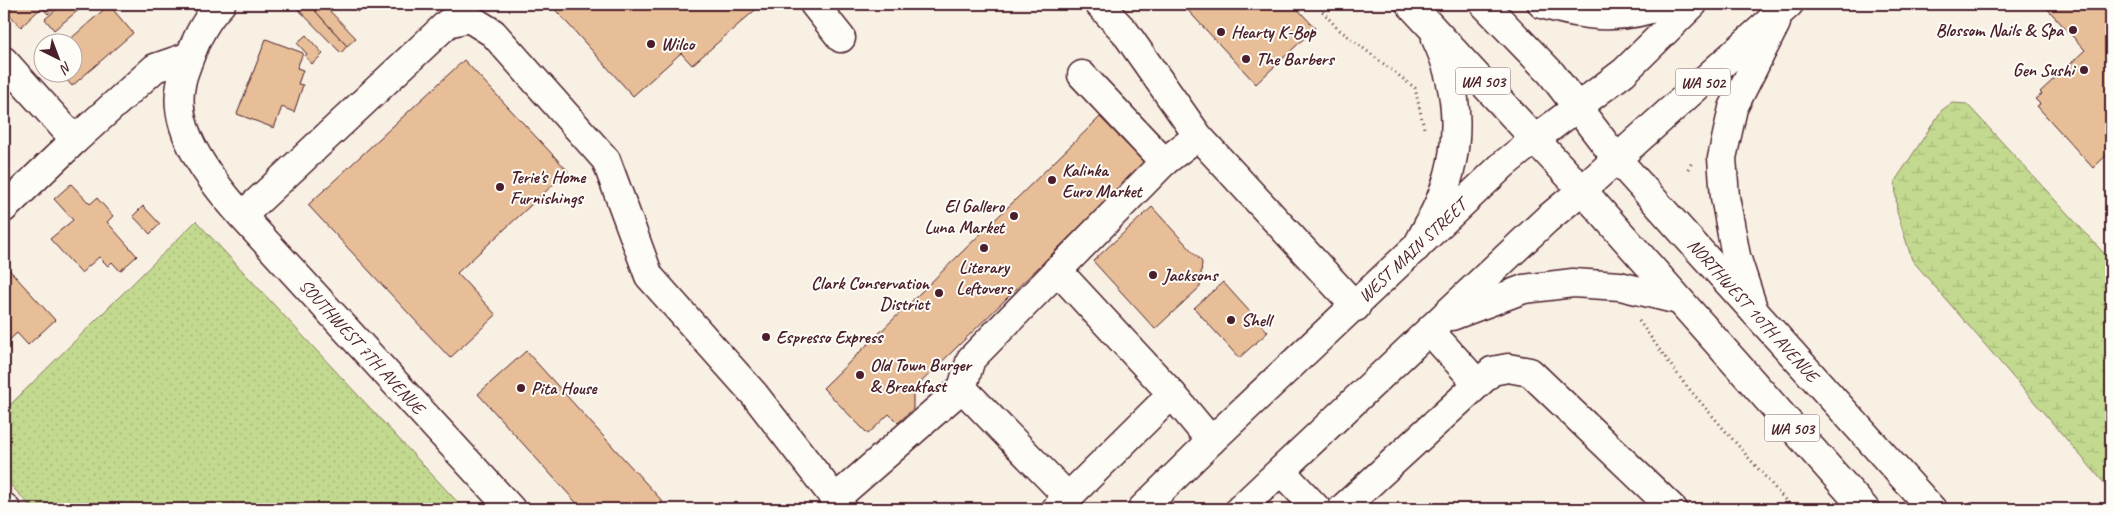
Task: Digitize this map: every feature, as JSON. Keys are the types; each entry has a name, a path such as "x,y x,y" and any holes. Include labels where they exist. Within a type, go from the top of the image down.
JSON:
{"main road":[{"name":"SOUTHWEST 7TH AVENUE","path":"221,4 200,32 180,86 180,112 189,142 213,183 511,509"},
{"path":"814,4 841,38"},
{"path":"1099,4 1125,32 1198,136 1356,306"},
{"name":"WA 503","path":"1410,4 1618,229 1678,300 1865,509"},
{"name":"WA 503","path":"1484,4 1551,73 1578,108"},
{"path":"1542,4 1575,13 1620,16 1666,4"},
{"name":"WEST MAIN STREET","path":"1142,509 1504,164 1631,66 1693,4"},
{"path":"1754,311 1736,256 1725,198 1722,158 1733,108 1786,7"},
{"name":"WA 502","path":"1582,190 1786,7"},
{"path":"242,216 448,23 468,11 492,33 606,160 649,276 754,394 839,504 962,388 971,358 1164,162 1198,136"},
{"path":"1416,248 1439,202 1455,148 1456,103 1446,61 1429,24"},
{"path":"4,208 75,140 155,68 190,56"},
{"path":"4,61 75,140"},
{"path":"1082,75 1164,162"},
{"name":"NORTHWEST 10TH AVENUE","path":"1578,108 1616,158 1932,509"},
{"path":"1240,509 1546,220 1582,190"},
{"path":"1057,270 1172,394 1212,441"},
{"path":"1436,325 1524,289 1573,283 1620,286 1678,300"},
{"path":"1436,325 1477,383"},
{"path":"1342,509 1477,383 1492,371 1508,368 1530,372 1673,509"},
{"path":"962,388 1062,503 1172,394"},
{"path":"1280,471 1317,509"}],"path":[{"path":"1316,4 1337,28 1415,88 1426,135"},
{"path":"1634,315 1684,383 1793,509"}],"green space":[{"path":"1952,103 1967,104 2111,261 2111,491 1912,260 1897,212 1895,181 1942,110"},
{"path":"196,221 464,509 33,509 4,478 4,411"}],"building":[{"path":"16,4 59,4 48,14 42,7 21,27 7,12"},
{"path":"63,4 86,4 54,30 45,19"},
{"path":"293,4 309,4 347,46 341,53"},
{"path":"309,4 323,4 356,38 347,46"},
{"path":"349,4 366,4 357,12"},
{"name":"Wilco","path":"550,4 762,4 692,65 681,53 633,96"},
{"path":"1182,4 1293,4 1315,28 1256,84"},
{"path":"2043,4 2111,4 2111,38 2106,42 2111,48 2111,151 2093,168 2037,106 2040,104 2035,99 2042,94 2040,92 2085,50"},
{"path":"109,5 133,33 82,77 82,32 78,32"},
{"path":"306,35 323,54 312,64 305,56 307,54 297,43"},
{"path":"266,39 303,53 297,68 303,70 298,84 303,85 294,112 282,107 274,128 237,114"},
{"path":"464,60 568,171 457,273 496,315 450,358 308,205"},
{"path":"69,82 77,82 72,86"},
{"path":"1100,117 1145,163 913,390 913,409 898,423 889,414 868,434 823,388"},
{"path":"71,184 90,204 97,198 113,216 107,222 137,256 120,271 112,262 108,266 99,257 81,273 50,239 73,220 54,199"},
{"path":"143,206 160,224 150,234 133,216"},
{"name":"Jacksons","path":"1152,207 1202,262 1200,287 1155,329 1093,261"},
{"path":"4,264 55,320 28,345 17,333 4,345"},
{"name":"Shell","path":"1223,282 1268,332 1239,358 1194,308"},
{"path":"526,351 663,502 655,509 582,509 478,394"}],"place":[{"name":"Blossom Nails & Spa","path":"2073,30"},
{"name":"Hearty K-Bop","path":"1221,32"},
{"name":"Wilco","path":"651,44"},
{"name":"The Barbers","path":"1246,59"},
{"name":"Gen Sushi","path":"2084,70"},
{"name":"Kalinka Euro Market","path":"1052,180"},
{"name":"Terie's Home Furnishings","path":"500,187"},
{"name":"El Gallero Luna Market","path":"1014,216"},
{"name":"Literary Leftovers","path":"984,248"},
{"name":"Jacksons","path":"1153,275"},
{"name":"Clark Conservation District","path":"939,293"},
{"name":"Shell","path":"1231,320"},
{"name":"Espresso Express","path":"766,337"},
{"name":"Old Town Burger & Breakfast","path":"860,375"},
{"name":"Pita House","path":"521,388"}]}
